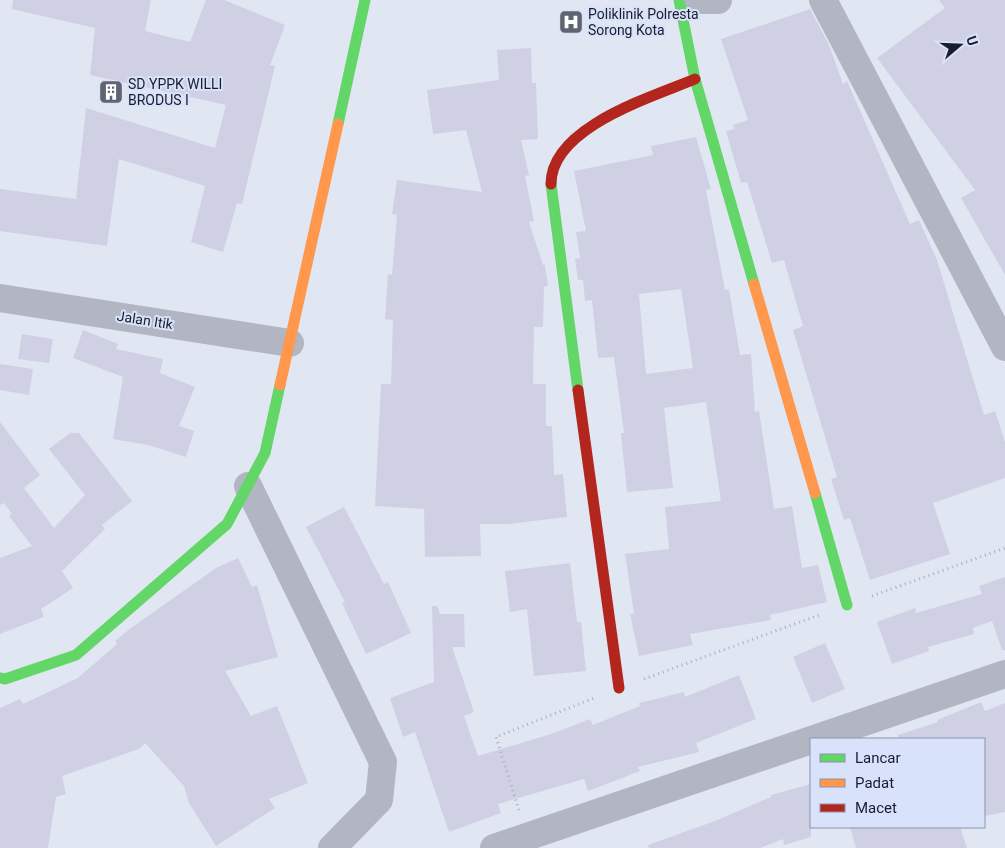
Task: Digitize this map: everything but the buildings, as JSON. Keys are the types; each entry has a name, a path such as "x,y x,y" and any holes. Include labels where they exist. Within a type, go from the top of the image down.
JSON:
{"street":[{"path":"0,678 5,679 76,654 227,524 248,486 265,453 365,0"},
{"path":"679,0 695,80 847,604"},
{"path":"689,0 718,0"},
{"path":"823,0 1005,348"},
{"path":"619,688 555,225 552,173 569,143 591,125 695,80"},
{"name":"Jalan Itik","path":"0,298 290,343"},
{"path":"248,486 383,762 380,800 332,848"},
{"path":"816,738 1005,674"},
{"path":"494,848 810,740"}],"path":[{"path":"527,836 496,737 619,688 1005,548"}],"traffic: fast":[{"path":"338,124 365,0"},
{"path":"679,0 695,79 754,284"},
{"path":"551,184 578,390"},
{"path":"0,678 5,679 76,655 227,524 265,453 280,385"},
{"path":"815,493 847,605"}],"traffic: slow":[{"path":"280,385 338,124"},
{"path":"754,284 815,493"}],"traffic: jam":[{"path":"551,184 555,164 567,146 585,130 631,105 695,79"},
{"path":"578,390 619,688"}],"place":[{"name":"Poliklinik Polresta Sorong Kota","path":"571,22"},
{"name":"SD YPPK WILLI BRODUS I","path":"111,92"}]}
